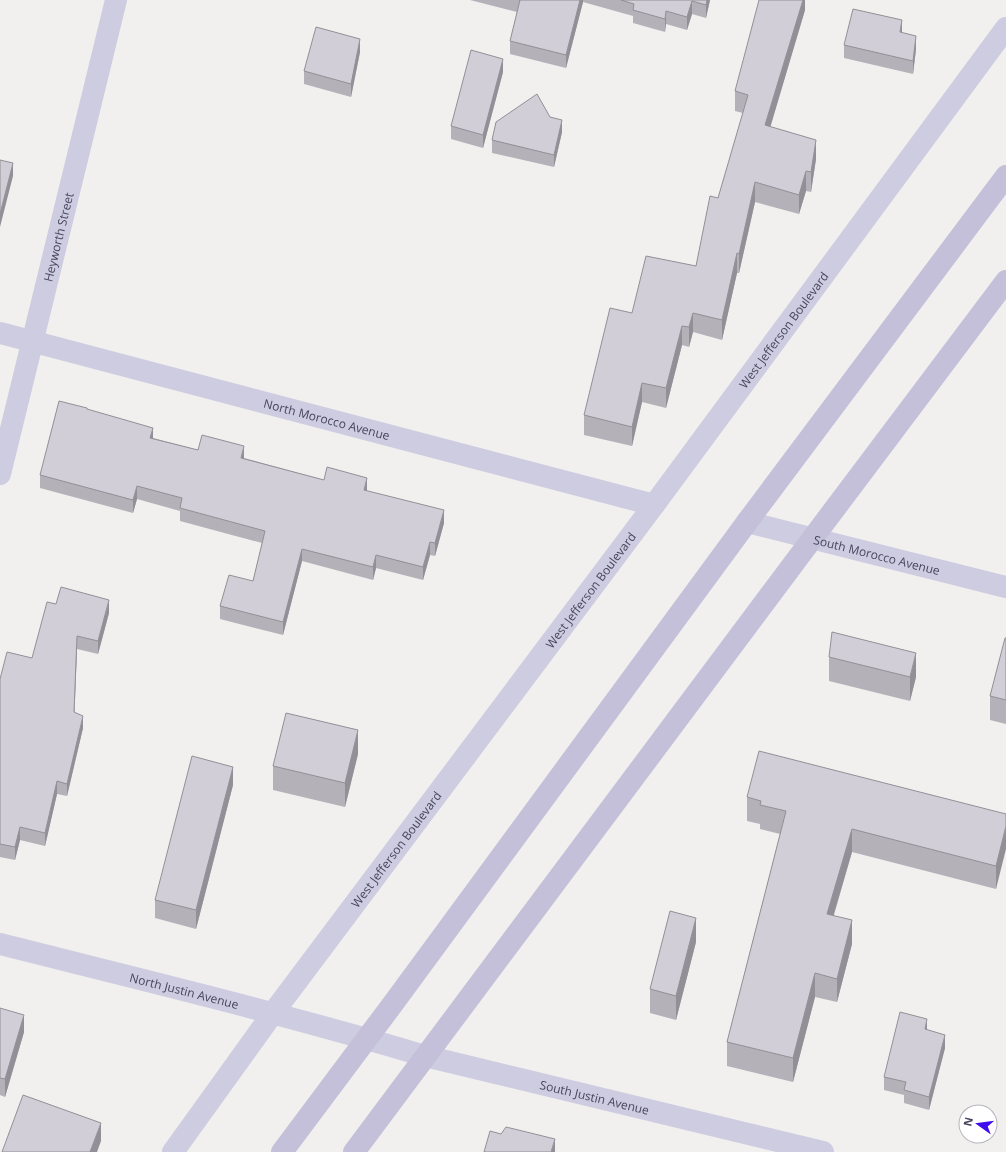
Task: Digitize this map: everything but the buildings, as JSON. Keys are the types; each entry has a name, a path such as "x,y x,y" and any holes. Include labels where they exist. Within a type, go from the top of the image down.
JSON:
{"main road":[{"path":"282,1152 747,522 1006,176"},
{"path":"354,1152 1006,281"}],"street":[{"name":"Heyworth Street","path":"0,474 116,0"},
{"name":"West Jefferson Boulevard","path":"173,1152 273,1012 654,505 1006,28"},
{"name":"North Morocco Avenue","path":"0,334 32,341 654,505"},
{"name":"South Morocco Avenue","path":"747,522 1006,587"},
{"name":"North Justin Avenue","path":"0,944 273,1012 367,1038"},
{"name":"South Justin Avenue","path":"367,1038 425,1056 823,1152"}]}
